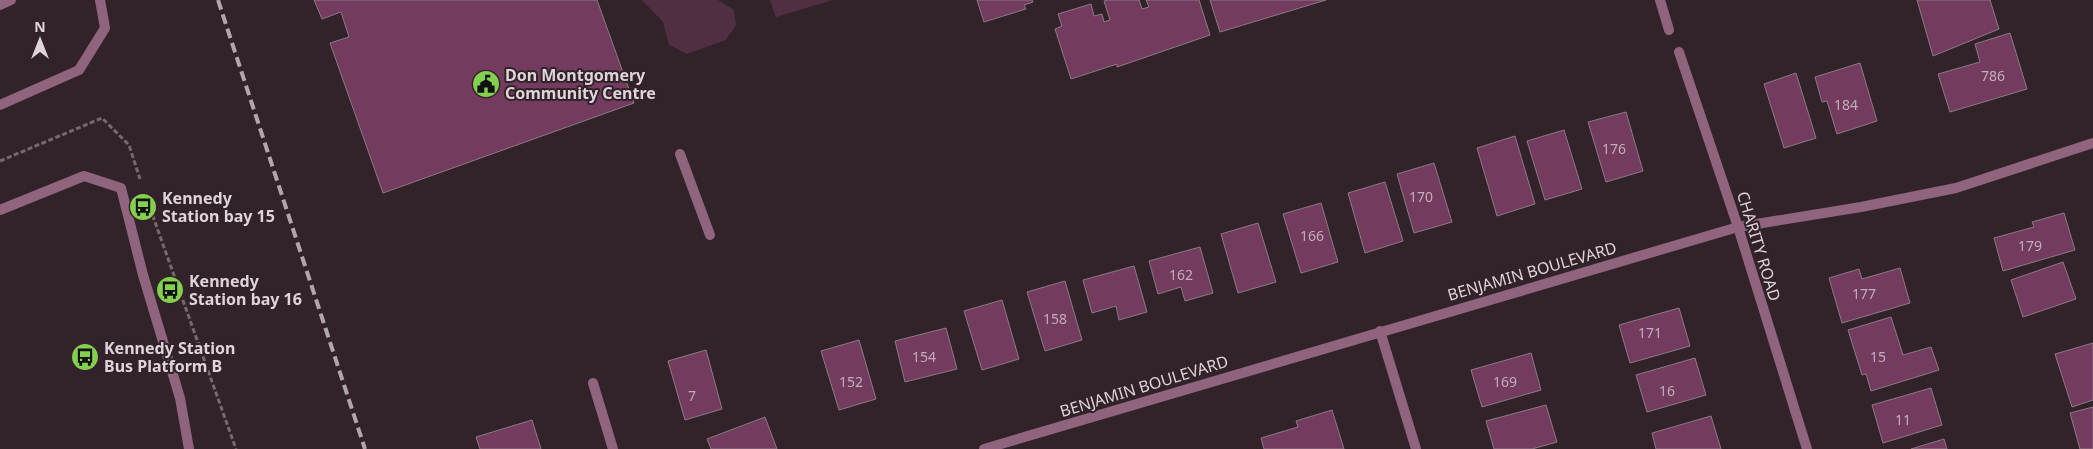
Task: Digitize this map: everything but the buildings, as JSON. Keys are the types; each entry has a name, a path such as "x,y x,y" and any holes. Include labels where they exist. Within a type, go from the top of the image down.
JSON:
{"street":[{"path":"0,5 11,0"},
{"path":"0,105 79,70 106,28 100,0"},
{"path":"1660,0 1669,30"},
{"name":"CHARITY ROAD","path":"1679,52 1738,227 1806,449"},
{"name":"BENJAMIN BOULEVARD","path":"984,449 1738,227 1861,207 1956,188 2093,143"},
{"path":"680,154 710,235"},
{"path":"0,210 84,176 121,188 143,275 180,398 188,449"},
{"path":"1380,331 1416,449"},
{"path":"593,383 613,449"}],"shaded area":[{"path":"642,0 718,0 734,10 736,25 726,40 687,54 669,45 663,22"},
{"path":"770,0 833,0 776,17"}],"railway":[{"path":"218,0 365,449"}],"place":[{"name":"Don Montgomery Community Centre","path":"486,84"},
{"name":"Kennedy Station bay 15","path":"143,207"},
{"name":"Kennedy Station bay 16","path":"170,290"},
{"name":"Kennedy Station Bus Platform B","path":"85,357"}]}
